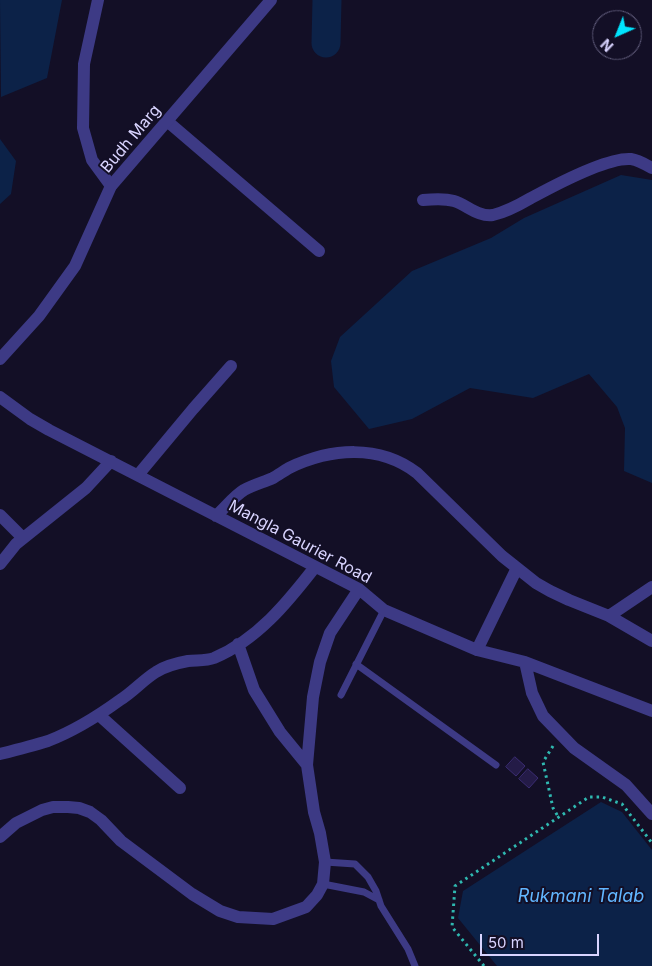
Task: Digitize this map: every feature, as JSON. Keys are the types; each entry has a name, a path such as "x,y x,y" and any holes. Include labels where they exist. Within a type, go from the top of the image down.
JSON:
{"street":[{"path":"98,0 84,64 83,128 92,160 111,186"},
{"name":"Budh Marg","path":"0,359 39,316 75,266 111,186 271,0"},
{"path":"168,121 319,251"},
{"path":"423,200 444,199 454,201 485,215 492,215 514,207 605,163 630,159 652,168"},
{"path":"138,475 231,366"},
{"name":"Mangla Gaurier Road","path":"0,397 50,430 359,590 384,610 477,650 525,662 652,711"},
{"path":"216,516 244,490 319,456 352,452 380,455 406,465 417,473 502,556 536,583 569,600 609,616 652,641"},
{"path":"0,564 16,544 86,488 111,462"},
{"path":"0,515 23,538"},
{"path":"0,742 5,753 50,740 99,715 155,672 165,667 178,663 213,659 260,628 284,605 315,567"},
{"path":"477,650 516,568"},
{"path":"609,616 652,587"},
{"path":"0,837 16,823 42,810 53,807 79,808 90,812 101,820 121,841 220,912 238,917 272,919 306,907 317,895 323,884 325,862 306,765 312,696 320,662 330,633 359,590"},
{"path":"238,644 254,690 280,732 306,765"},
{"path":"525,662 532,693 543,716 574,748 626,785 652,814"},
{"path":"99,715 180,788"}],"lane":[{"path":"341,695 384,610"},
{"path":"356,664 496,765"},
{"path":"325,862 356,864 368,876 381,906 408,950 415,966"},
{"path":"323,884 364,892 379,900"}],"path":[{"path":"559,818 553,808 543,762 561,735"},
{"path":"484,966 452,927 455,886 589,798 602,797 622,804 652,843"}],"water":[{"path":"0,0 62,0 47,78 1,97"},
{"path":"0,139 16,161 11,194 0,204"},
{"path":"621,175 652,180 652,483 624,471 625,428 617,407 589,374 533,398 470,388 412,419 369,429 334,387 331,361 340,337 412,271 491,238 524,218"},
{"name":"Rukmani Talab","path":"601,802 622,812 652,850 652,966 497,966 458,918 463,891"}],"building":[{"path":"515,757 525,766 516,776 506,767"},
{"path":"528,769 538,778 529,788 519,779"}],"waterway":[{"path":"326,43 327,0"}]}
